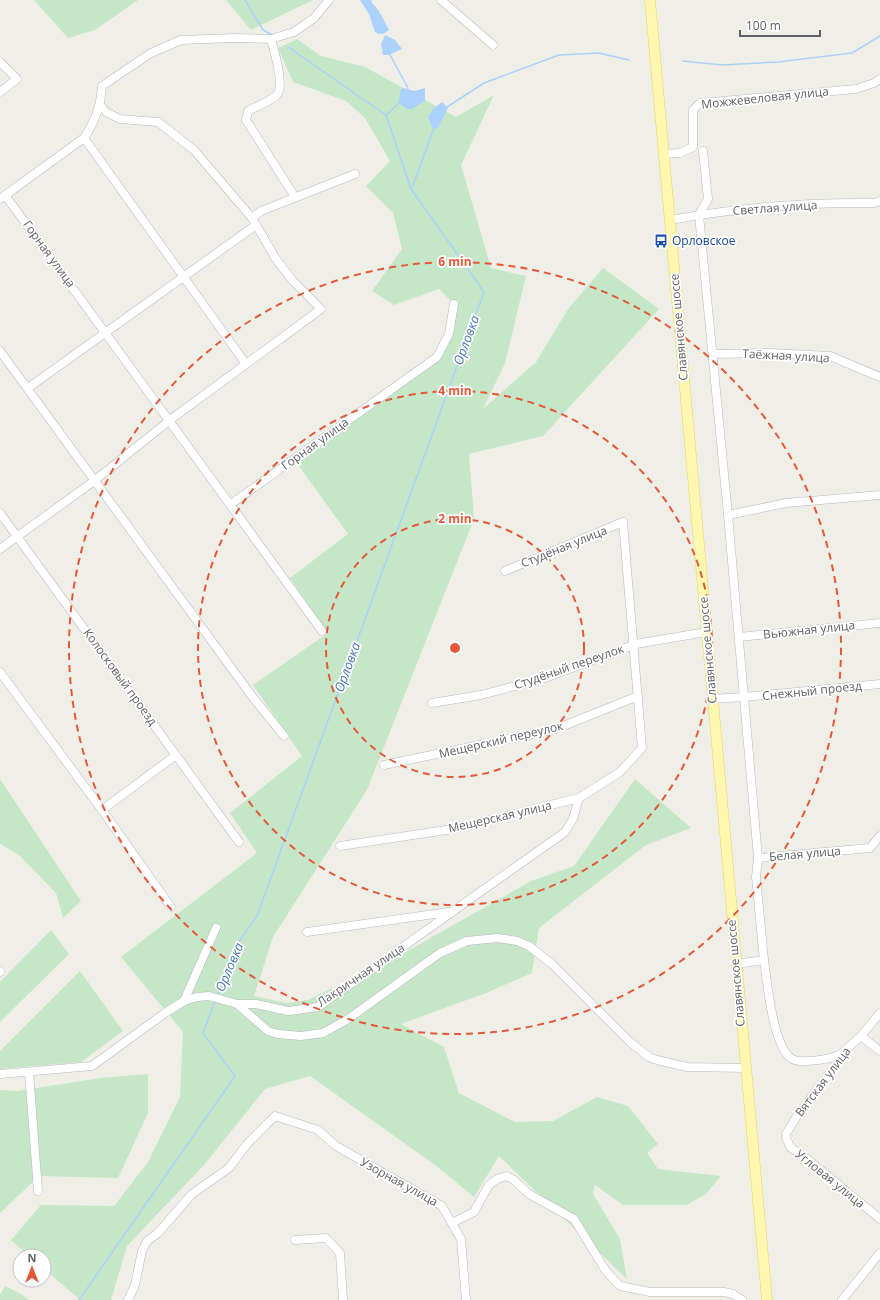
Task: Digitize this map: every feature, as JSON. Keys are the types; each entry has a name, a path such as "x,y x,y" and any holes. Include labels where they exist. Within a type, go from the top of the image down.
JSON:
{"main road":[{"name":"Славянское шоссе","path":"650,0 766,1300"}],"street":[{"path":"3,197 84,138 93,124 100,105 102,86 151,53 180,40 234,38 271,39 294,32 314,18 329,0"},
{"path":"441,0 492,45"},
{"path":"271,39 280,79 280,89 275,96 248,111 246,120 295,197"},
{"path":"0,62 17,79 0,92"},
{"name":"Можжевеловая улица","path":"664,154 680,153 693,147 693,110 700,103 856,89 874,83 880,79"},
{"path":"0,549 94,481 170,420 321,309 293,281 276,258 254,221 194,150 158,122 120,119 106,112 100,105"},
{"path":"84,138 246,364"},
{"path":"703,151 708,199 699,215 728,515 758,858"},
{"path":"28,388 183,277 254,221 261,211 355,174"},
{"name":"Горная улица","path":"3,197 106,332 231,504 436,357 449,334 454,304"},
{"name":"Светлая улица","path":"670,220 699,215 778,207 874,203 880,201"},
{"path":"0,351 254,699 284,736"},
{"name":"Таёжная улица","path":"713,354 772,353 830,356 880,377"},
{"path":"728,515 786,503 880,495"},
{"path":"231,504 322,631"},
{"name":"Колосковый проезд","path":"0,513 239,842"},
{"name":"Студёная улица","path":"505,571 624,522 634,645"},
{"name":"Вьюжная улица","path":"739,637 880,623"},
{"name":"Студёный переулок","path":"432,703 481,695 545,678 634,645 706,632"},
{"path":"634,645 638,696"},
{"path":"0,672 102,810 171,907"},
{"name":"Снежный проезд","path":"712,699 744,698 880,684"},
{"name":"Мещерская улица","path":"340,846 453,829 579,798 620,772 642,748 638,696"},
{"name":"Мещерский переулок","path":"384,765 556,729 638,696"},
{"path":"102,810 176,755"},
{"name":"Лакричная улица","path":"237,1004 256,1004 288,1011 318,1007 565,832 573,819 579,798"},
{"name":"Белая улица","path":"840,1055 834,1058 800,1061 788,1056 781,1044 772,1015 764,960 756,877 758,858 870,848 880,836"},
{"name":"Лакричная улица","path":"307,932 452,912"},
{"path":"184,1001 216,928"},
{"path":"0,1074 92,1066 184,1001 209,996 237,1004 268,1030 278,1034 301,1036 323,1033 348,1019 440,953 467,941 498,938 517,941 539,952 630,1042 649,1057 687,1067 745,1068"},
{"path":"736,964 764,960"},
{"name":"Вятская улица","path":"786,1134 797,1116 840,1060 840,1055 861,1036 880,1014"},
{"path":"861,1036 880,1051"},
{"path":"29,1072 38,1191"},
{"name":"Узорная улица","path":"128,1300 135,1285 142,1251 147,1241 163,1227 192,1194 229,1168 247,1144 275,1116 318,1130 336,1146 442,1206 452,1223"},
{"name":"Угловая улица","path":"786,1134 787,1143 791,1148 805,1157 880,1220"},
{"path":"466,1300 461,1239 452,1223 474,1212 489,1185 497,1179 507,1176 514,1180 529,1194 574,1219 606,1271 620,1286 650,1292 724,1292 733,1294 742,1300"},
{"path":"295,1240 326,1238 340,1253 343,1300"},
{"path":"842,1300 880,1253"},
{"path":"717,1300 724,1292"}],"green space":[{"path":"34,0 138,0 95,30 68,38"},
{"path":"226,0 313,0 251,30"},
{"path":"297,39 321,56 365,67 456,117 494,95 461,165 491,268 526,276 505,363 483,409 536,362 568,309 603,268 659,309 543,436 469,454 474,519 367,790 273,937 254,996 286,1003 308,1000 402,954 531,881 574,866 635,779 691,828 646,845 539,928 532,973 486,993 401,1024 444,1047 459,1093 515,1122 553,1121 597,1097 628,1106 658,1144 647,1153 658,1169 721,1176 706,1194 686,1205 623,1205 595,1185 593,1194 620,1239 627,1279 499,1156 474,1197 435,1165 310,1076 265,1089 204,1165 127,1246 111,1300 80,1300 52,1276 52,1248 20,1248 11,1240 41,1205 114,1206 148,1162 180,1097 183,1032 121,957 257,853 230,813 302,756 253,685 328,633 290,578 348,534 296,462 439,358 454,304 439,289 394,305 372,291 402,249 393,213 366,186 390,161 365,118 346,101 293,82 278,48"},
{"path":"0,779 81,901 63,918 56,893 19,855 0,844"},
{"path":"51,930 69,954 0,1022 0,982"},
{"path":"80,971 123,1031 81,1062 0,1069 0,1051"},
{"path":"148,1074 148,1113 118,1178 39,1176 0,1213 0,1090 17,1091 100,1078"},
{"path":"5,1286 29,1300 0,1300 0,1295"}],"water":[{"path":"360,0 371,0 379,11 389,30 383,34 375,32 369,14"},
{"path":"385,35 395,40 402,49 389,55 383,55 381,44"},
{"path":"403,88 415,91 425,88 425,101 412,109 407,109 399,103 400,91"},
{"path":"442,102 448,108 438,128 433,129 428,117 433,109"}],"waterway":[{"name":"Орловка","path":"245,0 263,30 273,35"},
{"path":"683,61 722,65 778,62 852,53 880,36"},
{"name":"Орловка","path":"217,995 237,944 257,916 484,292 411,189 386,115 288,47"},
{"path":"389,53 408,88 407,90"},
{"path":"447,107 484,83 559,55 599,53 629,60"},
{"path":"386,115 400,102"},
{"path":"412,188 434,128"},
{"name":"Орловка","path":"79,1300 235,1076 203,1033 215,1001"}],"place":[{"name":"Орловское","path":"661,241"}]}
